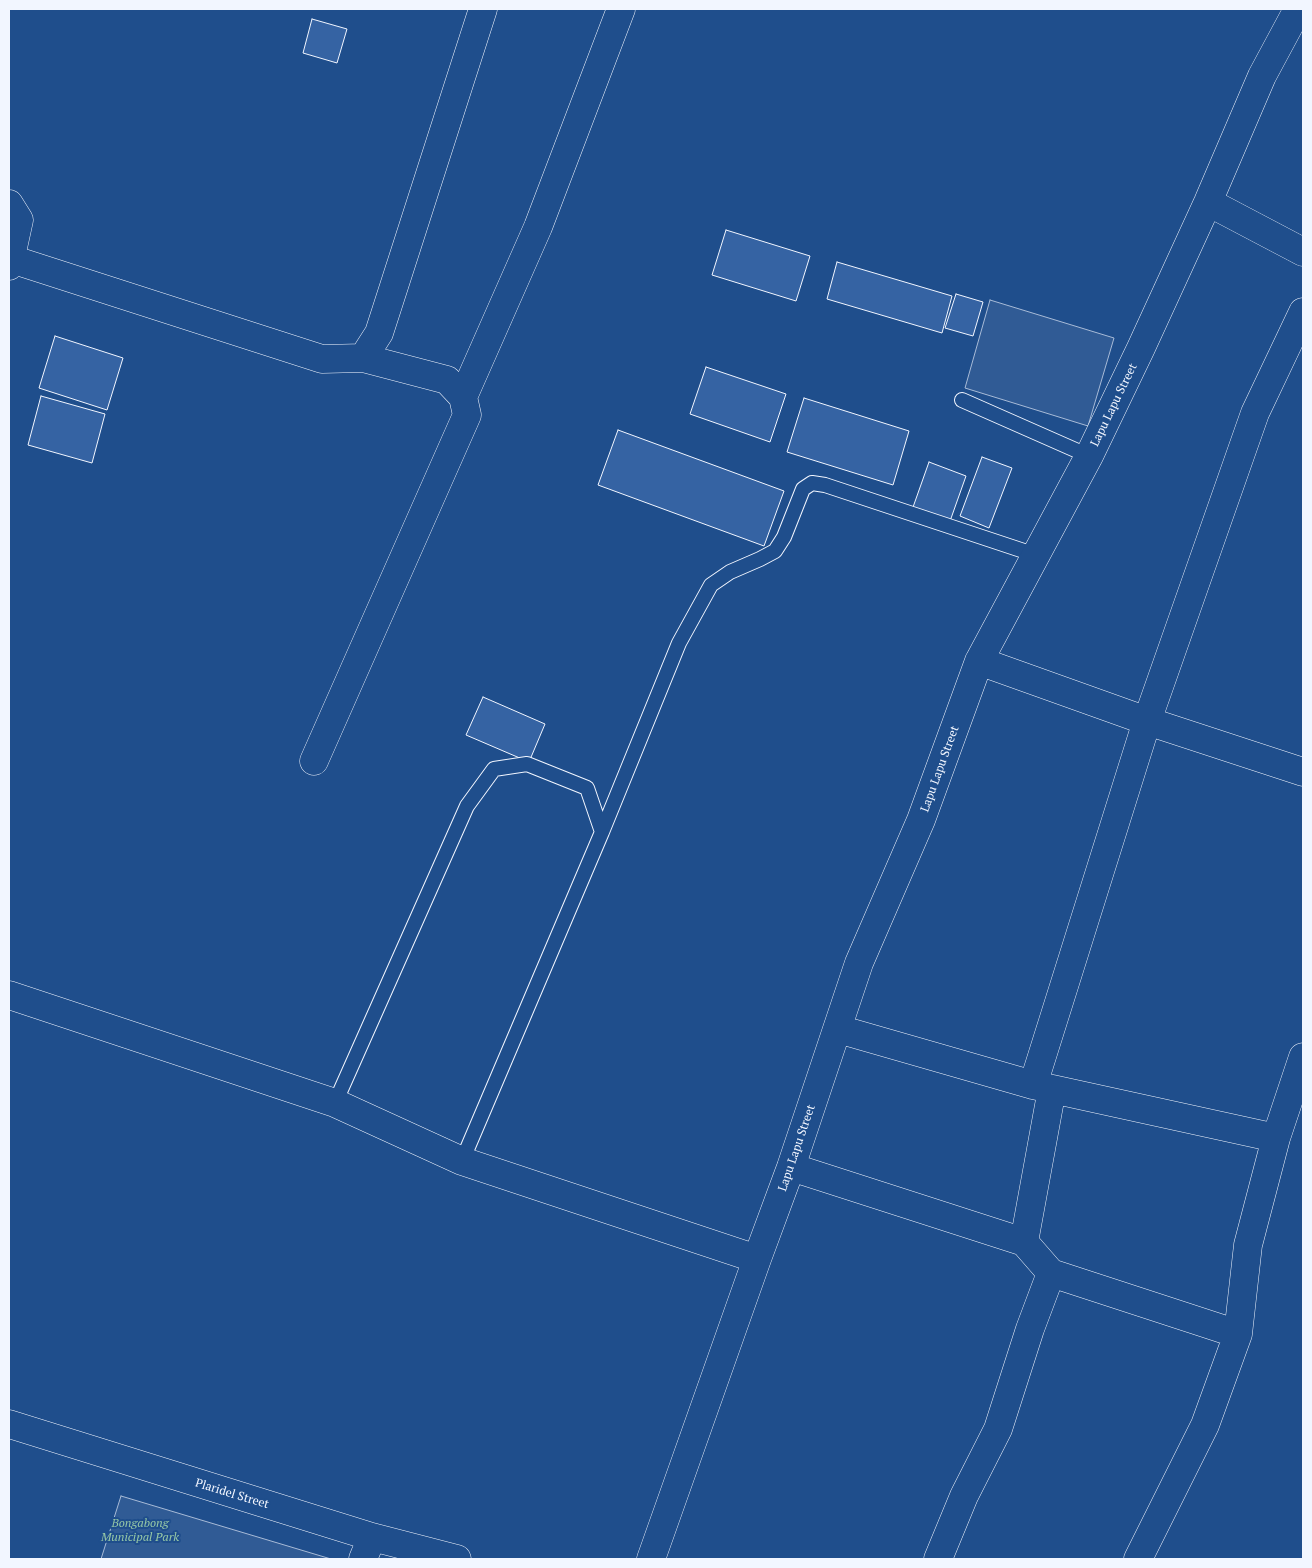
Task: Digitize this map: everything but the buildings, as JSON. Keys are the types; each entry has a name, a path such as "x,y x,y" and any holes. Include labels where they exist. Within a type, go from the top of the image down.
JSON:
{"street":[{"path":"363,358 379,333 483,9"},
{"path":"463,397 538,227 621,9"},
{"name":"Lapu Lapu Street","path":"651,1559 791,1167 859,963 921,820 979,661 1089,456 1208,202 1262,76 1298,9"},
{"path":"1208,202 1303,252"},
{"path":"14,212 10,262 322,359 363,358 447,380 463,397 467,415 314,761"},
{"path":"1024,1242 1043,1087 1148,721 1255,413 1303,312"},
{"path":"979,661 1148,721 1303,772"},
{"path":"9,995 334,1103 462,1161 757,1259"},
{"path":"838,1029 1043,1087 1276,1138"},
{"path":"1138,1559 1205,1425 1238,1334 1248,1246 1276,1138 1303,1057"},
{"path":"791,1167 1024,1242 1051,1273 1238,1334"},
{"path":"938,1559 964,1496 998,1429 1030,1329 1051,1273"},
{"name":"Plaridel Street","path":"9,1424 368,1548 457,1559"}],"lane":[{"path":"962,400 1089,456"},
{"path":"462,1161 602,832 679,643 712,585 730,572 775,551 784,537 803,489 812,483 825,485 1036,555"},
{"path":"334,1103 467,806 494,770 527,764 587,788 602,832"}],"shaded area":[{"path":"990,300 1114,338 1088,426 965,388"},
{"name":"Bongabong Municipal Park","path":"121,1496 331,1559 101,1559"}]}
